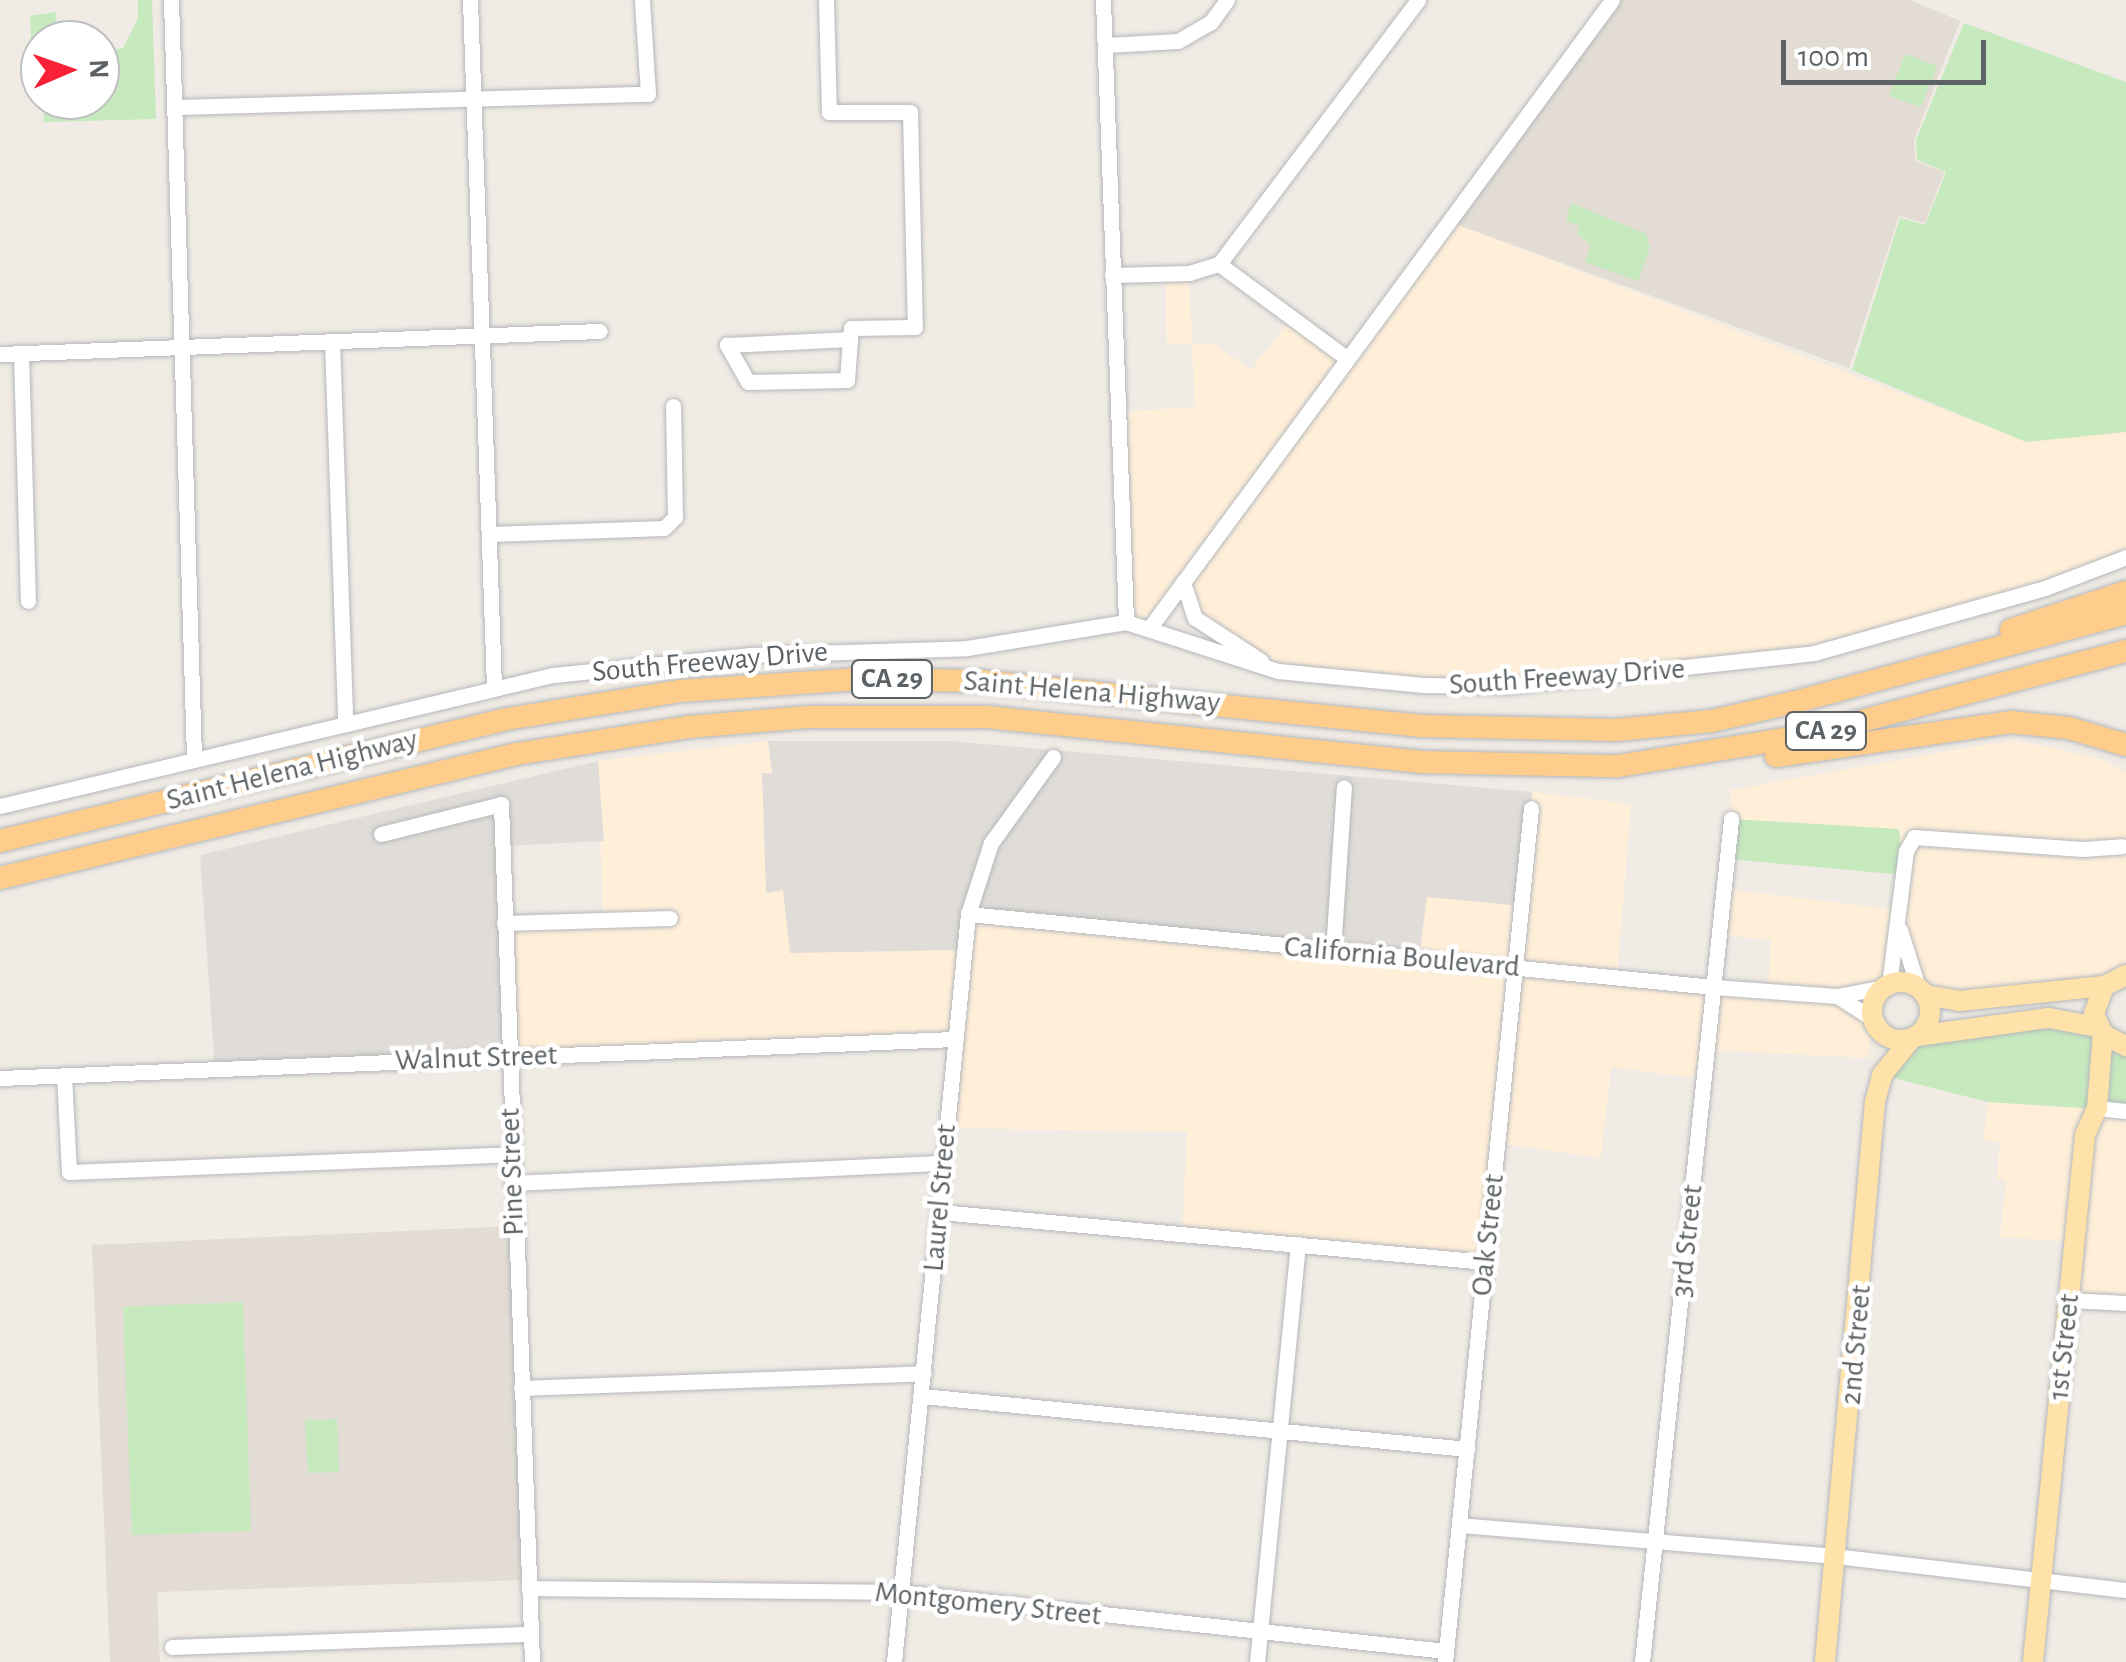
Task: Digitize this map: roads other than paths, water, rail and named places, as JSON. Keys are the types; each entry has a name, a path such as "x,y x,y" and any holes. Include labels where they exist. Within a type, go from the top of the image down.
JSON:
{"highway":[{"path":"1796,702 2126,592"},
{"name":"Saint Helena Highway","path":"0,841 506,719 740,686 979,681 1520,732 1712,721 2126,614"},
{"name":"Saint Helena Highway","path":"0,878 516,754 748,721 988,717 1519,768 1618,766 1716,754 2126,651"},
{"path":"1519,768 1648,773 2011,722 2069,728 2126,746"}],"main road":[{"path":"2118,974 1958,1001 1887,986 1874,1000 1873,1020 1885,1035 1914,1037 2049,1018 2100,1031 2126,1046"},
{"name":"1st Street","path":"2033,1662 2085,1136 2097,1108 2100,1031 2094,1004 2118,974"},
{"path":"1914,1037 1930,1014 1922,991"},
{"name":"2nd Street","path":"1825,1662 1874,1102 1882,1075 1914,1037"}],"street":[{"path":"171,0 194,759"},
{"path":"470,0 494,686"},
{"path":"176,106 648,94 642,0"},
{"path":"826,0 829,112 910,112 915,327 851,328 847,380 748,382 728,345 850,340"},
{"path":"1103,0 1126,622"},
{"path":"1105,44 1178,41 1211,22 1227,0"},
{"path":"1112,275 1190,273 1219,264 1418,0"},
{"path":"1151,626 1345,357 1612,0"},
{"path":"1219,264 1345,357"},
{"path":"0,354 600,332"},
{"path":"332,342 345,722"},
{"path":"21,353 28,600"},
{"path":"489,534 664,528 675,517 673,406"},
{"name":"South Freeway Drive","path":"0,806 494,686 749,656 967,648 1126,622 1151,626 1278,671 1474,687 1762,662 1882,636 2126,557"},
{"path":"1184,582 1195,618 1278,671"},
{"name":"Laurel Street","path":"894,1662 968,914 991,843 1052,757"},
{"path":"1334,951 1344,787"},
{"name":"Pine Street","path":"382,834 501,804 507,1057 532,1662"},
{"name":"Oak Street","path":"1446,1657 1531,808"},
{"name":"3rd Street","path":"1642,1662 1731,819"},
{"path":"1887,986 1900,926 1906,851 1922,834 2084,849 2122,846"},
{"name":"California Boulevard","path":"968,914 1837,996 1887,986"},
{"path":"504,923 670,918"},
{"path":"1900,926 1922,991"},
{"name":"California Boulevard","path":"1837,996 1873,1020"},
{"name":"Walnut Street","path":"0,1078 953,1040"},
{"path":"64,1076 68,1172 512,1154"},
{"path":"2097,1108 2126,1111"},
{"path":"512,1183 944,1163"},
{"path":"940,1212 1486,1262"},
{"path":"1257,1662 1298,1244"},
{"path":"2069,1300 2126,1304"},
{"path":"520,1388 924,1373"},
{"path":"922,1396 1467,1450"},
{"path":"1459,1525 1835,1556 2126,1590"},
{"name":"Montgomery Street","path":"528,1588 899,1592 1446,1657"},
{"path":"172,1647 530,1634"}]}
